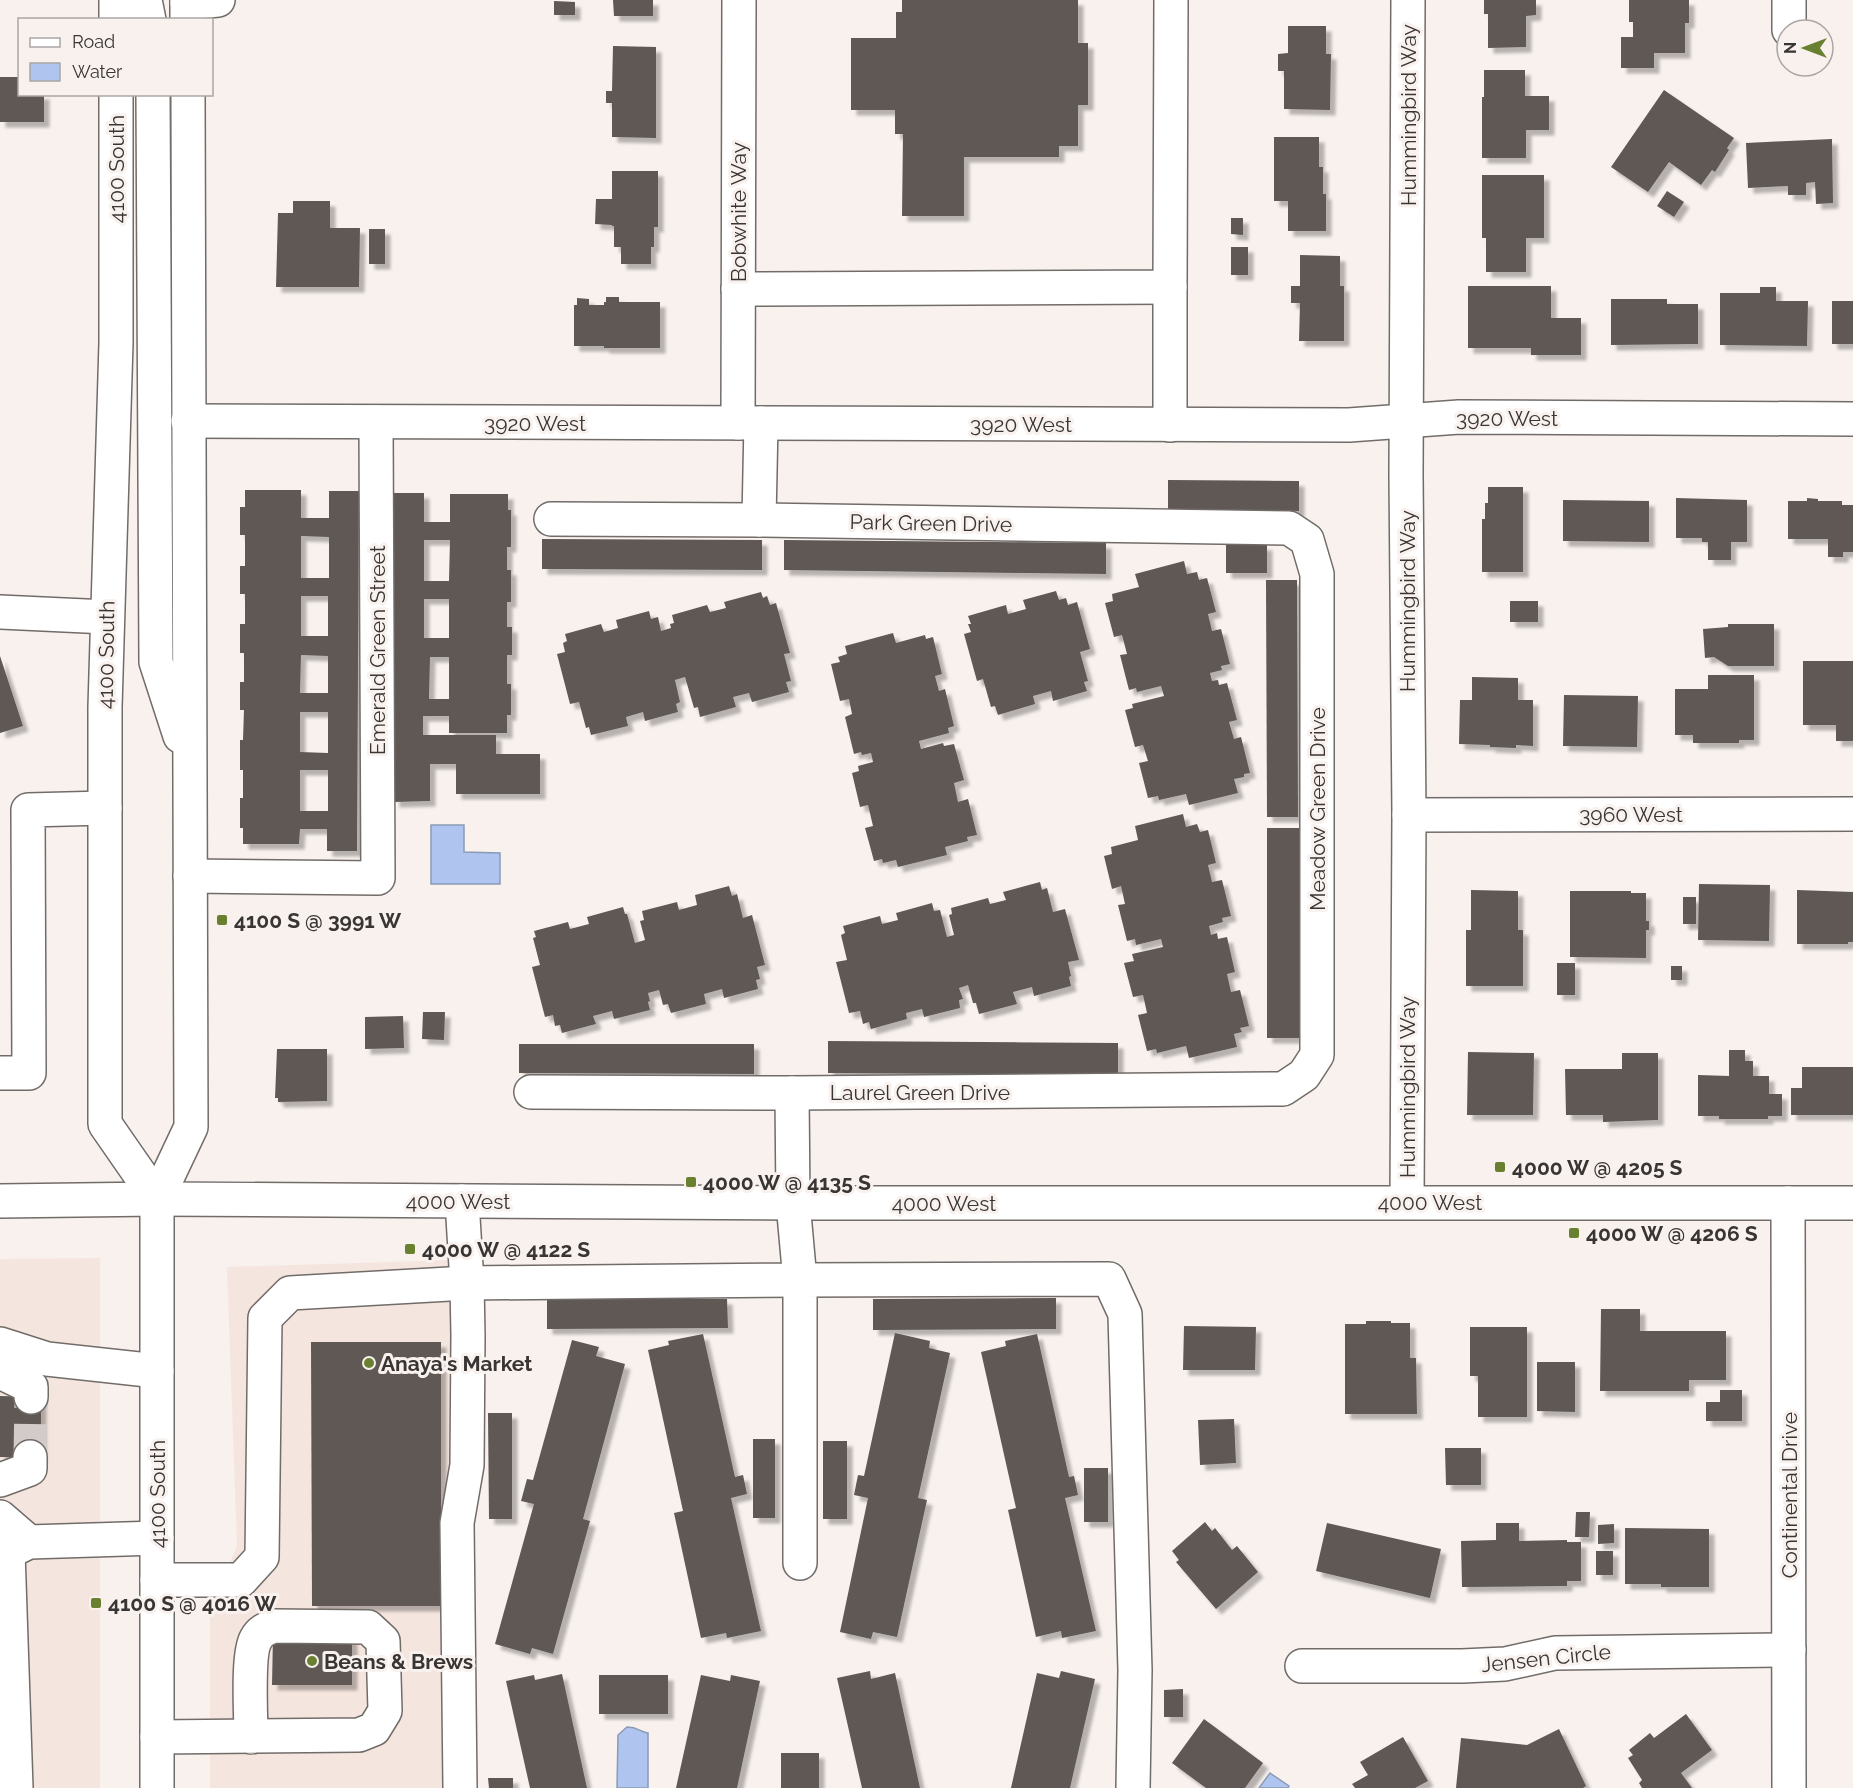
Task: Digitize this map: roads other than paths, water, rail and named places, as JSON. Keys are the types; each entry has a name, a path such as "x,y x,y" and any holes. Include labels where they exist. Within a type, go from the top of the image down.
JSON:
{"street":[{"path":"116,0 116,18"},
{"path":"145,0 149,18"},
{"name":"Bobwhite Way","path":"739,0 738,289 759,520"},
{"path":"1170,425 1171,0"},
{"name":"Hummingbird Way","path":"1407,1202 1408,0"},
{"path":"1789,0 1789,18"},
{"name":"4100 South","path":"116,96 116,343 107,617 105,1124 156,1199"},
{"path":"153,96 156,662 189,766"},
{"name":"4100 South","path":"157,1788 156,1199 191,1127 188,96"},
{"path":"738,289 1170,286"},
{"name":"3920 West","path":"188,421 1349,425 1459,417 1853,419"},
{"name":"Emerald Green Street","path":"190,876 378,878 376,422"},
{"name":"Park Green Drive","path":"551,519 1289,528 1307,540"},
{"name":"Meadow Green Drive","path":"1304,1075 1317,1055 1317,574 1307,540"},
{"path":"0,612 107,617"},
{"path":"0,1073 29,1072 14,810 105,808"},
{"name":"3960 West","path":"1408,815 1853,814"},
{"name":"Laurel Green Drive","path":"531,1092 792,1093 1283,1089 1304,1075"},
{"path":"792,1093 793,1203 800,1280 800,1563"},
{"name":"4000 West","path":"0,1201 156,1199 793,1203 1853,1203"},
{"path":"460,1788 457,1523 467,1465 467,1282 462,1201"},
{"name":"Continental Drive","path":"1788,1203 1789,1788"},
{"path":"156,1580 241,1580 261,1557 265,1318 290,1293 467,1282 1109,1279 1125,1314 1136,1670 1133,1788"},
{"path":"0,1344 47,1359 156,1371"},
{"path":"0,1372 31,1388 31,1397"},
{"path":"0,1480 30,1469 30,1457"},
{"path":"0,1517 12,1550 16,1788"},
{"path":"12,1550 156,1538"},
{"path":"157,1737 251,1737 358,1736 374,1729 385,1711 384,1641 368,1627 274,1626 263,1630 255,1639 251,1654 251,1737"},
{"name":"Jensen Circle","path":"1302,1666 1504,1664 1567,1652 1789,1650"}],"water":[{"path":"431,825 464,825 464,852 500,853 500,884 431,884"},
{"path":"627,1727 648,1733 648,1788 617,1788 618,1735"},
{"path":"1270,1773 1289,1786 1288,1788 1259,1788"}],"tunnel":[{"path":"30,1457 31,1397"}],"place":[{"name":"4100 S @ 3991 W","path":"222,920"},
{"name":"4000 W @ 4205 S","path":"1500,1167"},
{"name":"4000 W @ 4135 S","path":"691,1182"},
{"name":"4000 W @ 4206 S","path":"1574,1233"},
{"name":"4000 W @ 4122 S","path":"410,1249"},
{"name":"Anaya's Market","path":"369,1363"},
{"name":"4100 S @ 4016 W","path":"96,1603"},
{"name":"Beans & Brews","path":"312,1661"}]}
